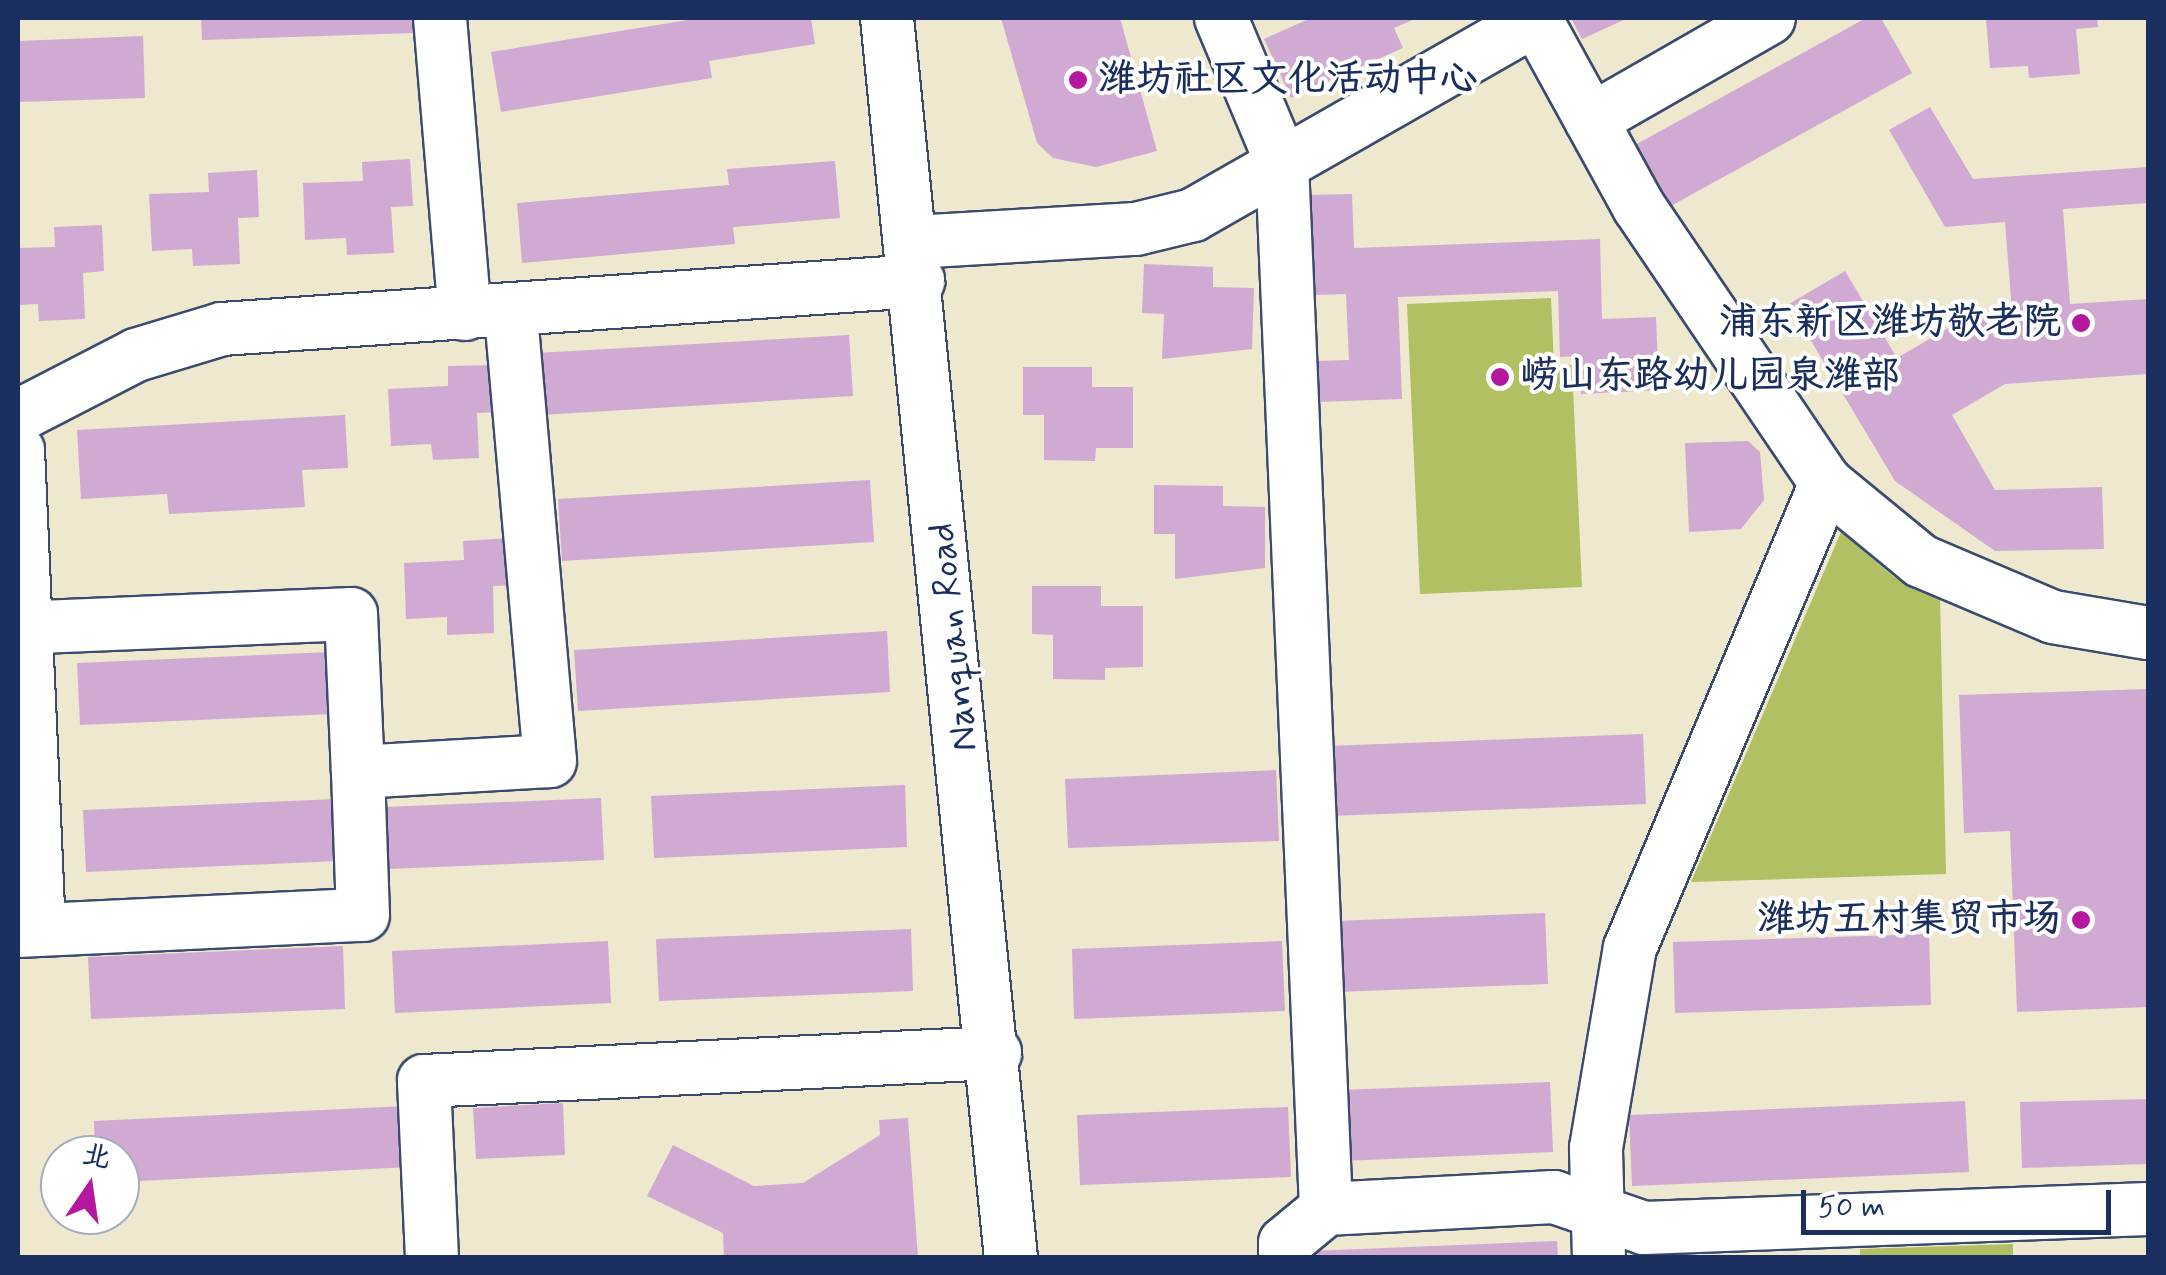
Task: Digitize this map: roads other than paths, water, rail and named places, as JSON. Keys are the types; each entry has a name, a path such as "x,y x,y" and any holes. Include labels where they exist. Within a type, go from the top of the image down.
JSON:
{"street":[{"path":"358,772 550,761 488,312 440,18"},
{"name":"Nanquan Road","path":"887,18 916,261 995,1053 1011,1258"},
{"path":"1221,18 1282,162 1326,1209"},
{"path":"18,416 136,355 222,329 488,312 916,261 1136,229 1192,215 1535,18 1639,207 1826,483 1922,561 2053,617 2148,633"},
{"path":"1591,120 1769,18"},
{"path":"18,450 21,628 28,930 363,915 351,614 21,628"},
{"path":"1599,1236 1608,1037 1630,948 1826,483"},
{"path":"432,1258 424,1081 995,1053"},
{"path":"1285,1258 1285,1243 1326,1209 1554,1197 1599,1236"},
{"path":"1599,1236 1644,1228 2148,1209"}],"place":[{"name":"潍坊社区文化活动中心","path":"1078,80"},
{"name":"浦东新区潍坊敬老院","path":"2081,323"},
{"name":"崂山东路幼儿园泉潍部","path":"1500,377"},
{"name":"潍坊五村集贸市场","path":"2081,920"}]}
